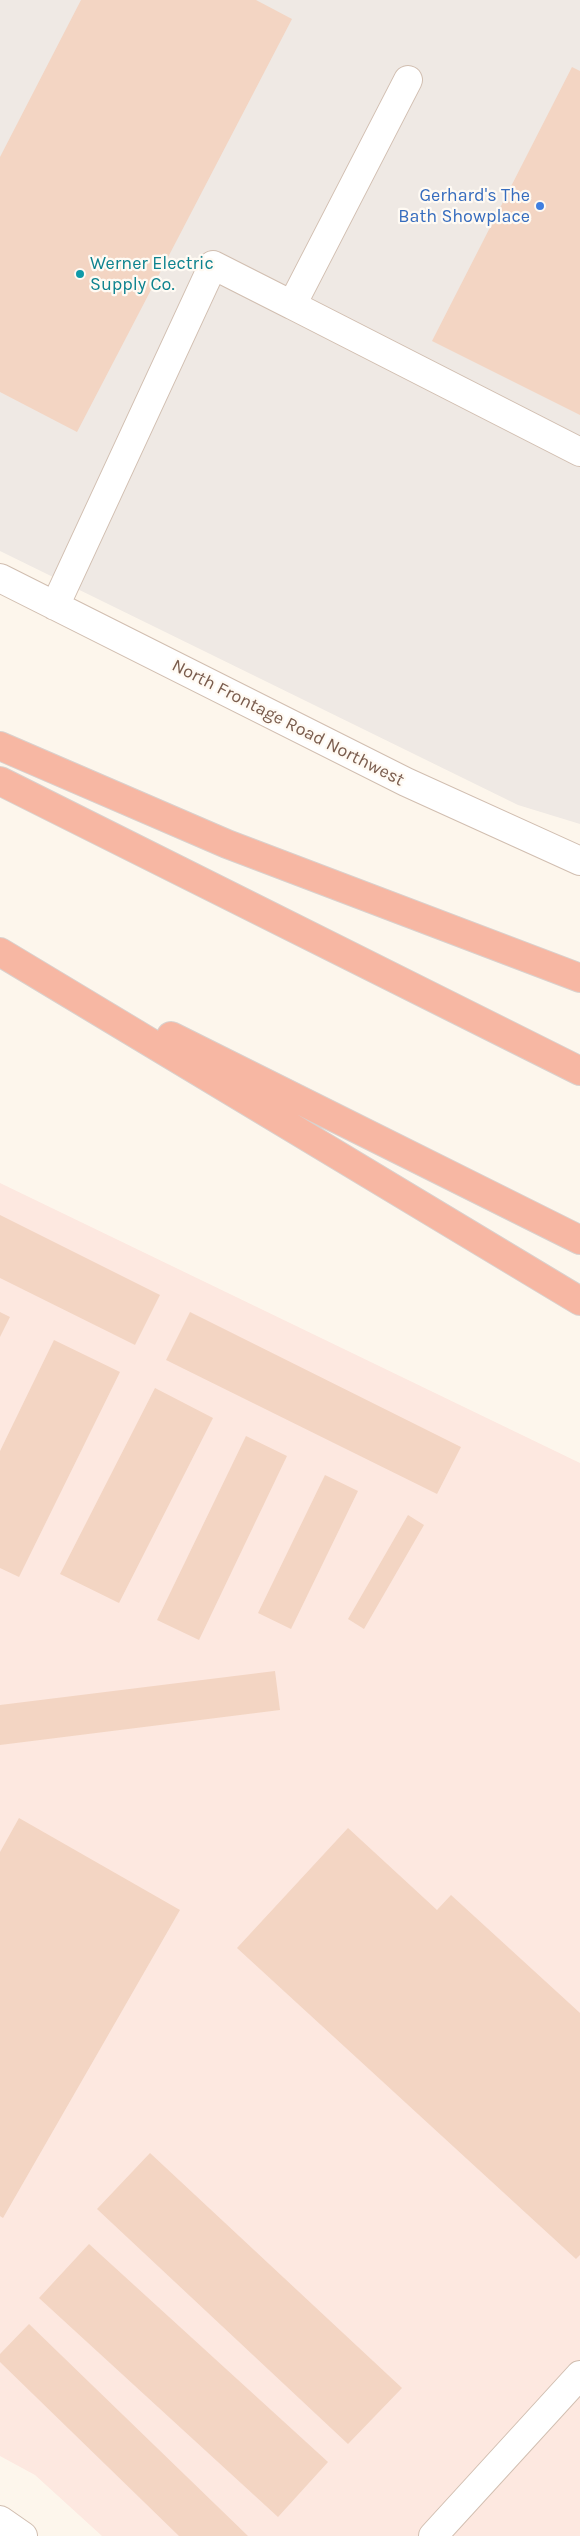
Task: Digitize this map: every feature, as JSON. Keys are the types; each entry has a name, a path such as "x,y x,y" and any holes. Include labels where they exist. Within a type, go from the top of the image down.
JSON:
{"highway":[{"path":"0,746 227,844 580,978"},
{"path":"0,781 580,1072"},
{"path":"0,951 580,1240"},
{"path":"0,951 580,1301"}],"street":[{"path":"292,305 408,80"},
{"path":"55,606 213,265 580,452"},
{"name":"North Frontage Road Northwest","path":"0,578 406,782 580,861"},
{"path":"433,2536 580,2375"},
{"path":"0,2520 23,2536"}],"shaded area":[{"path":"0,0 580,0 580,824 518,805 0,551"},
{"path":"0,1183 580,1463 580,2536 102,2536 35,2475 0,2456"}],"building":[{"name":"Werner Electric Supply Co.","path":"81,0 256,0 292,19 77,432 0,392 0,157"},
{"name":"Gerhard's The Bath Showplace","path":"572,67 580,71 580,415 432,341"},
{"path":"0,1215 160,1295 135,1345 0,1278"},
{"path":"0,1312 10,1317 0,1337"},
{"path":"190,1312 461,1447 437,1494 166,1360"},
{"path":"54,1340 120,1372 19,1577 0,1568 0,1451"},
{"path":"155,1388 213,1418 119,1603 60,1574"},
{"path":"246,1436 287,1456 199,1640 157,1620"},
{"path":"325,1475 358,1491 291,1629 258,1613"},
{"path":"408,1515 424,1525 364,1629 348,1619"},
{"path":"275,1671 280,1710 0,1745 0,1705"},
{"path":"19,1818 180,1910 3,2218 0,2216 0,1852"},
{"path":"348,1828 437,1910 451,1895 580,2013 580,2255 576,2259 237,1948"},
{"path":"150,2153 402,2388 348,2444 97,2209"},
{"path":"89,2244 328,2462 278,2517 39,2298"},
{"path":"29,2324 248,2536 179,2536 0,2362 0,2354"}],"place":[{"name":"Gerhard's The Bath Showplace","path":"540,206"},
{"name":"Werner Electric Supply Co.","path":"80,274"}]}
